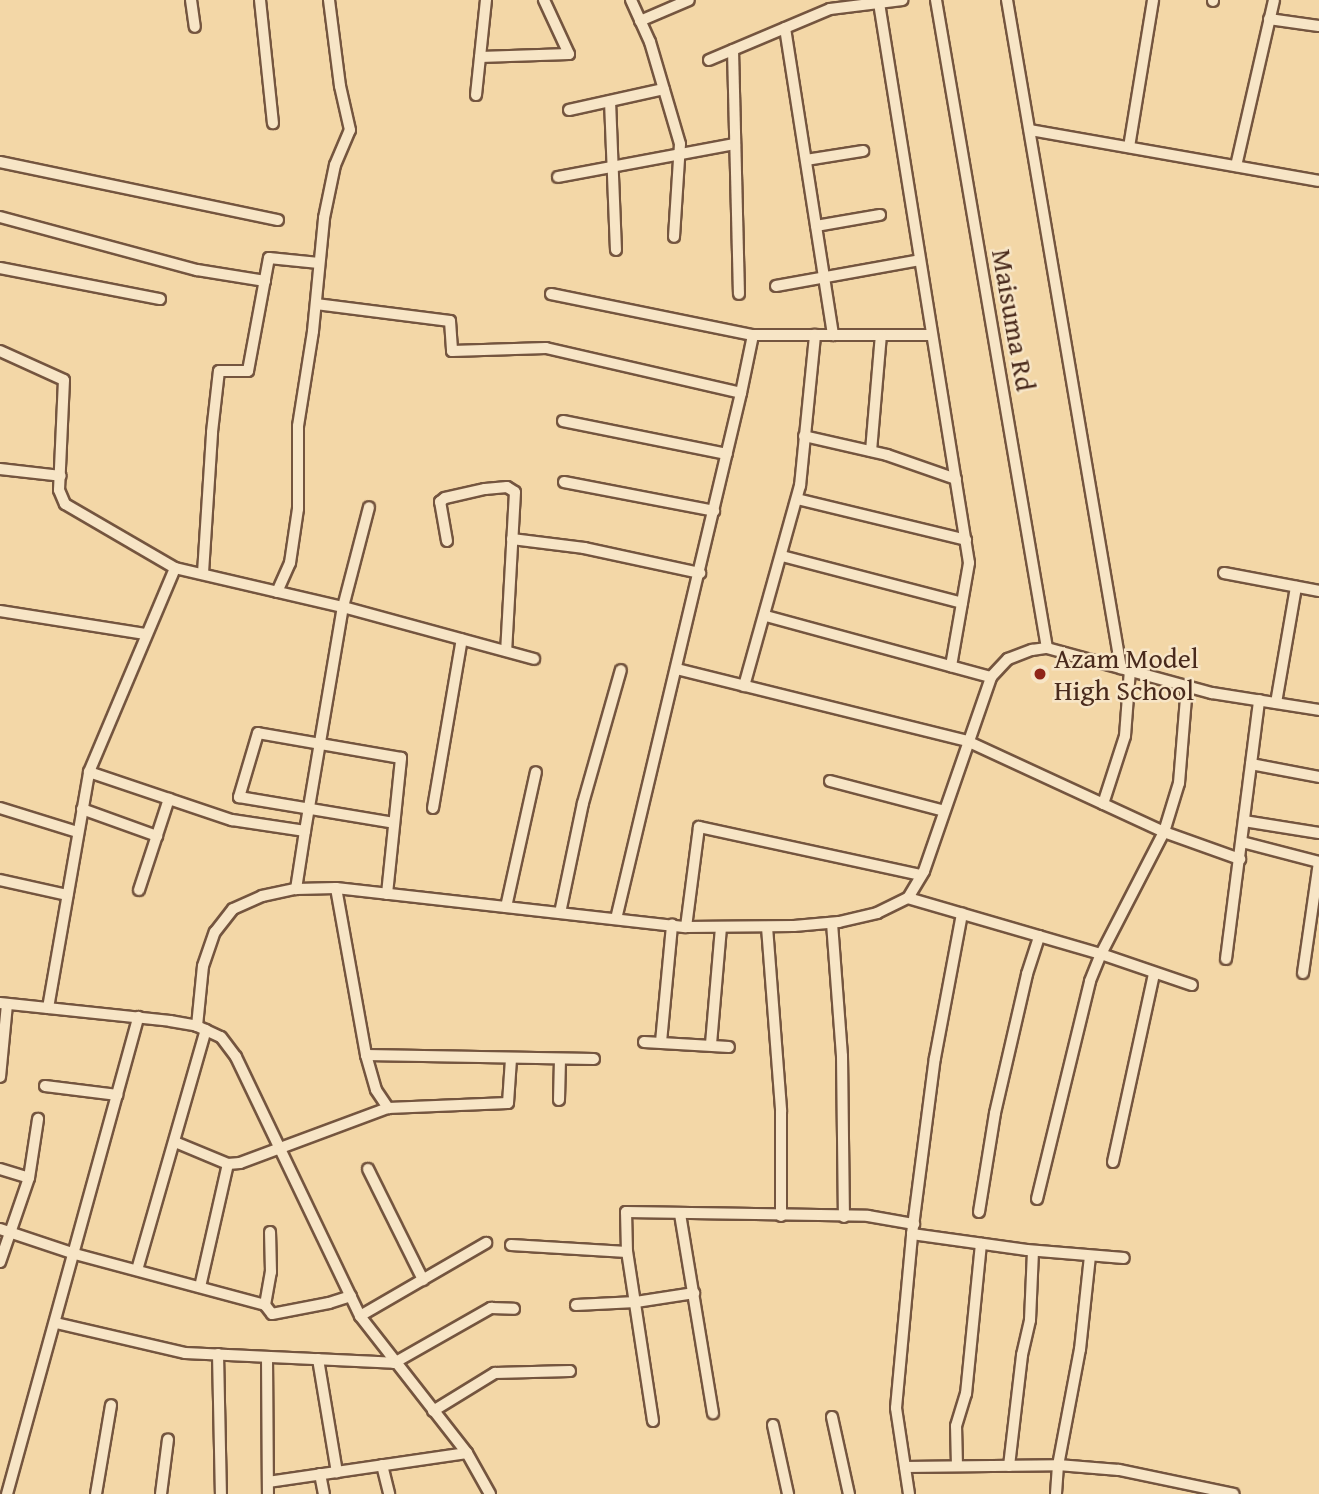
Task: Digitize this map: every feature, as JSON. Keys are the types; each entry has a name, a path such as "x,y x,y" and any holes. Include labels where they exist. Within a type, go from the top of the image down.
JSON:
{"street":[{"path":"191,0 195,27"},
{"path":"260,0 273,122"},
{"path":"277,592 290,563 298,509 298,426 316,304 324,218 335,165 350,130 340,86 329,0"},
{"path":"476,95 486,0"},
{"path":"480,57 569,54 544,0"},
{"path":"631,0 664,89 680,144 674,237"},
{"path":"640,21 689,0"},
{"path":"709,60 830,9 902,0"},
{"name":"Maisuma Rd","path":"936,0 1047,648"},
{"path":"1007,0 1125,669 1125,736 1103,804"},
{"path":"1129,147 1153,0"},
{"path":"1236,166 1273,0"},
{"path":"879,3 969,563 951,666"},
{"path":"1269,19 1319,26"},
{"path":"785,28 833,335"},
{"path":"733,50 739,294"},
{"path":"569,110 664,89"},
{"path":"610,101 616,250"},
{"path":"1030,130 1319,181"},
{"path":"558,177 735,144"},
{"path":"806,160 863,150"},
{"path":"0,162 278,220"},
{"path":"816,226 880,215"},
{"path":"0,217 197,270 265,281"},
{"path":"203,573 212,432 219,371 248,371 269,258 319,263"},
{"path":"776,286 920,260"},
{"path":"0,268 160,299"},
{"path":"551,294 753,335 932,335"},
{"path":"316,304 450,321 452,351 546,348 741,393"},
{"path":"617,919 700,573 753,335"},
{"path":"744,686 797,499 815,335"},
{"path":"871,451 881,335"},
{"path":"0,351 64,380 59,490 65,504 174,568 343,607 534,659"},
{"path":"564,421 727,454"},
{"path":"804,436 871,451 956,480"},
{"path":"0,469 61,476"},
{"path":"564,482 714,511"},
{"path":"447,541 440,502 485,489 507,487 515,492 506,651"},
{"path":"797,499 966,540"},
{"path":"296,889 343,607 369,507"},
{"path":"512,539 584,548 700,573"},
{"path":"782,556 962,603"},
{"path":"48,1008 89,772 174,568"},
{"path":"1224,573 1319,591"},
{"path":"1276,703 1296,587"},
{"path":"0,611 145,634"},
{"path":"766,616 991,677"},
{"path":"433,808 462,639"},
{"path":"137,1270 174,1142 201,1028 203,966 215,932 233,908 262,896 296,889 336,888 686,927 767,928 832,923 877,913 908,898 921,875 991,677 1008,659 1047,648 1188,686 1319,710"},
{"path":"677,669 967,741 1164,832 1240,859"},
{"path":"560,913 583,803 621,670"},
{"path":"1037,1199 1090,981 1101,954 1164,832 1179,783 1188,686"},
{"path":"1226,959 1259,700"},
{"path":"387,894 401,758 258,733 239,797 394,823"},
{"path":"1251,764 1319,777"},
{"path":"89,772 232,820 305,831"},
{"path":"506,907 536,772"},
{"path":"830,781 944,811"},
{"path":"139,890 169,799"},
{"path":"0,808 77,832"},
{"path":"82,809 157,836"},
{"path":"1244,821 1319,833"},
{"path":"686,927 699,827 921,875"},
{"path":"1242,842 1319,862 1303,973"},
{"path":"0,880 67,895"},
{"path":"336,888 366,1055 376,1090 388,1108"},
{"path":"908,898 1101,954 1192,985"},
{"path":"909,1494 896,1408 913,1229 935,1058 962,914"},
{"path":"832,923 842,1056 844,1217"},
{"path":"661,1042 672,925"},
{"path":"711,1044 721,928"},
{"path":"767,928 781,1111 781,1216"},
{"path":"979,1212 995,1113 1027,974 1040,936"},
{"path":"1113,1161 1154,974"},
{"path":"0,1077 3,1004 138,1017 201,1028 220,1037 236,1057 360,1316 394,1363 467,1453 490,1494"},
{"path":"7,1494 138,1017"},
{"path":"643,1042 729,1047"},
{"path":"366,1055 594,1059"},
{"path":"174,1142 228,1164 240,1163 388,1108 508,1104 511,1059"},
{"path":"559,1100 560,1059"},
{"path":"45,1086 117,1095"},
{"path":"0,1262 4,1231 29,1178 38,1119"},
{"path":"200,1287 228,1164"},
{"path":"0,1169 29,1178"},
{"path":"368,1169 423,1280"},
{"path":"653,1421 626,1252 626,1212 868,1216 981,1244 1124,1258"},
{"path":"680,1214 713,1413"},
{"path":"4,1231 75,1254 265,1305 272,1314 351,1296"},
{"path":"265,1305 271,1272 270,1232"},
{"path":"360,1316 486,1243"},
{"path":"957,1466 956,1426 966,1394 981,1244"},
{"path":"511,1245 626,1252"},
{"path":"1009,1466 1022,1355 1030,1320 1034,1251"},
{"path":"1056,1494 1058,1465 1080,1349 1090,1255"},
{"path":"576,1305 636,1302 694,1293"},
{"path":"56,1323 185,1353 394,1363 491,1308 513,1308"},
{"path":"218,1354 221,1494"},
{"path":"267,1357 268,1494"},
{"path":"318,1359 337,1472"},
{"path":"433,1411 495,1373 570,1371"},
{"path":"96,1494 111,1405"},
{"path":"832,1417 849,1494"},
{"path":"773,1425 788,1494"},
{"path":"161,1494 168,1439"},
{"path":"268,1482 467,1453"},
{"path":"382,1465 389,1494"},
{"path":"905,1467 1058,1465 1119,1470 1193,1490 1234,1494"},
{"path":"320,1474 324,1494"}],"place":[{"name":"Azam Model High School","path":"1040,674"}]}
